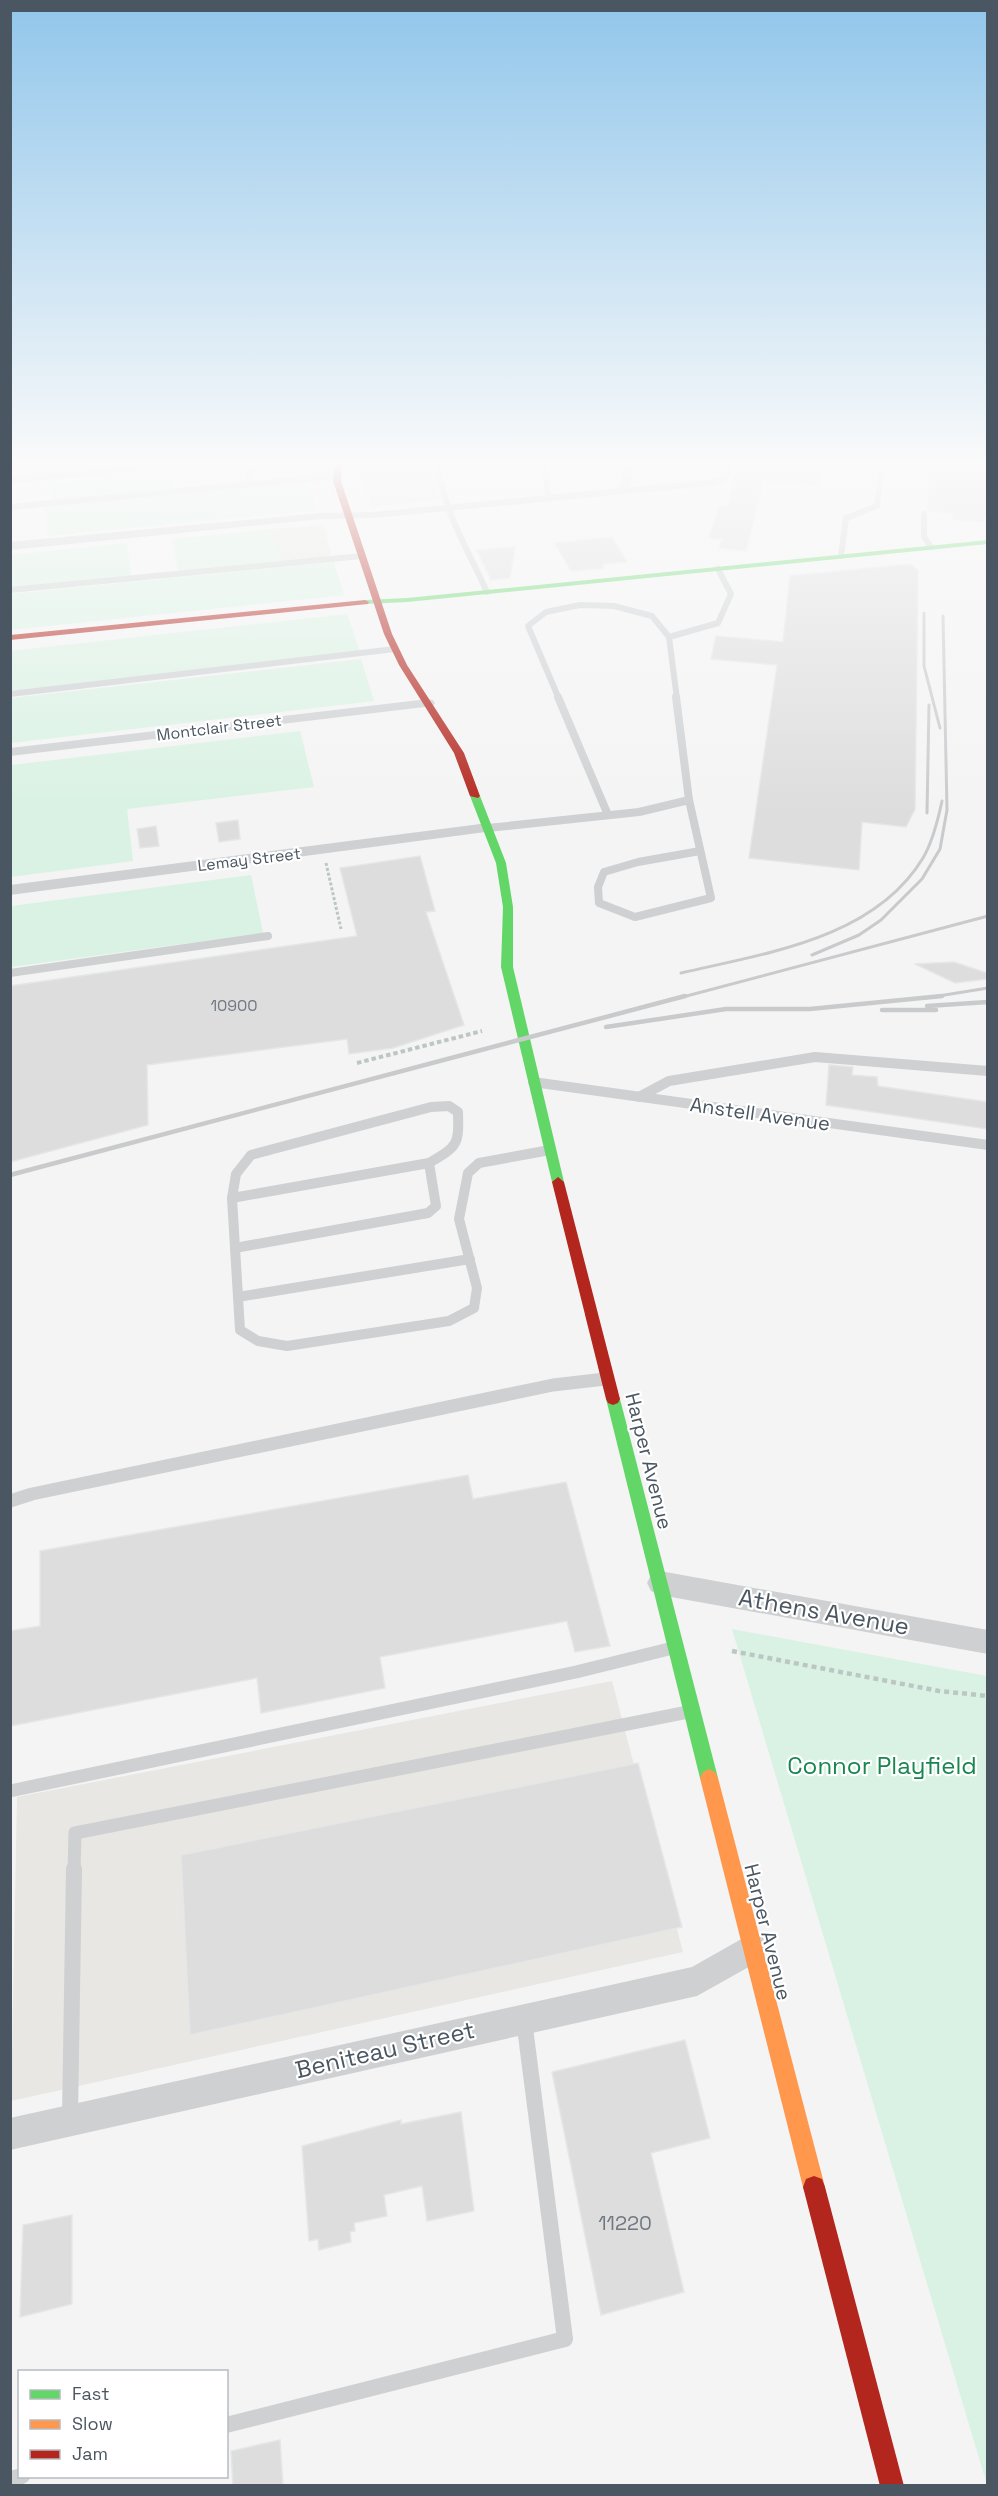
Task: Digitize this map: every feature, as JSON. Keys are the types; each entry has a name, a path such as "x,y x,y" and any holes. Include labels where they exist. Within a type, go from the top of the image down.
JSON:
{"main road":[{"name":"Harper Avenue","path":"369,580 394,649 459,753 506,882 507,967 533,1082 752,1948 892,2486"},
{"path":"10,638 603,580"}],"street":[{"name":"Montclair Street","path":"10,752 428,703"},
{"name":"Lemay Street","path":"10,890 488,828"},
{"name":"Athens Avenue","path":"660,1583 987,1642"},
{"name":"Beniteau Street","path":"10,2134 697,1981 752,1948"}],"lane":[{"path":"10,590 109,580"},
{"path":"482,580 487,592"},
{"path":"669,637 718,623 731,594 724,580"},
{"path":"609,815 528,626 546,612 580,605 614,606 652,616 669,637 689,800 711,898 635,917 598,903 598,887 604,872 638,862 700,851"},
{"path":"10,694 367,654 394,649"},
{"path":"488,828 639,812 689,800"},
{"path":"10,973 268,936"},
{"path":"639,1097 669,1081 815,1057 987,1071"},
{"name":"Anstell Avenue","path":"533,1082 987,1145"},
{"path":"232,1198 429,1163 448,1152 459,1137 458,1112 449,1106 431,1107 251,1155 238,1166 234,1177 232,1198 240,1330 258,1341 287,1346 449,1321 474,1308 477,1288 459,1219 468,1173 479,1163 550,1150"},
{"path":"235,1248 428,1213 436,1206 429,1163"},
{"path":"238,1297 470,1259"},
{"path":"10,1501 32,1494 553,1385 608,1379"},
{"path":"10,1791 576,1672 676,1647"},
{"path":"70,2120 75,1833 692,1712"},
{"path":"228,2424 565,2339 524,2020"}],"path":[{"path":"325,860 340,928"},
{"path":"357,1063 482,1031"},
{"path":"732,1651 939,1691 987,1696"}],"shaded area":[{"path":"612,1681 683,1952 11,2101 17,1797"}],"green space":[{"path":"11,580 93,580 11,588"},
{"path":"147,580 340,580 344,595 11,630 11,594"},
{"path":"347,614 360,652 11,691 10,651"},
{"path":"361,659 374,701 11,743 11,698"},
{"path":"300,731 314,787 127,809 133,861 11,877 11,765"},
{"path":"251,875 263,933 11,967 11,906"},
{"name":"Connor Playfield","path":"732,1629 987,1676 987,2485"}],"building":[{"path":"790,580 918,580 915,809 906,827 862,822 859,870 749,858 777,665 711,659 716,636 783,642"},
{"path":"238,820 240,839 219,842 216,823"},
{"path":"156,826 159,846 140,848 137,829"},
{"path":"420,856 435,911 426,912 464,1025 393,1048 349,1054 347,1039 147,1065 148,1125 10,1162 10,986 357,936 340,868"},
{"path":"954,962 987,973 987,979 955,983 915,964"},
{"path":"829,1065 853,1067 852,1075 877,1077 878,1086 987,1102 987,1129 826,1105"},
{"path":"468,1475 473,1499 566,1482 610,1646 575,1652 567,1621 380,1657 385,1688 261,1713 257,1678 10,1726 10,1631 40,1626 40,1551"},
{"path":"638,1763 682,1927 190,2035 181,1855"},
{"path":"685,2040 710,2138 651,2153 684,2292 601,2315 552,2072"},
{"path":"461,2112 474,2211 427,2221 422,2186 384,2195 387,2216 354,2223 355,2231 350,2232 351,2242 319,2250 318,2239 309,2241 302,2146 401,2120 401,2124"},
{"path":"72,2215 72,2304 20,2317 23,2225"},
{"path":"280,2440 283,2486 233,2486 231,2451"}],"railway":[{"path":"924,613 924,666 940,728"},
{"path":"812,955 859,935 881,920 922,879 940,849 947,810 943,616"},
{"path":"927,813 929,705"},
{"path":"681,973 748,958 816,938 847,925 876,907 902,885 923,858 932,838 942,801"},
{"path":"679,998 988,916"},
{"path":"933,997 988,988"},
{"path":"10,1175 685,996"},
{"path":"933,997 942,996"},
{"path":"606,1027 726,1009 810,1009 933,997"},
{"path":"926,998 933,997"},
{"path":"927,1006 988,1002"},
{"path":"882,1010 936,1010"}],"traffic: fast":[{"path":"365,602 603,580"},
{"path":"475,796 501,863 508,907 507,967 558,1182"},
{"path":"613,1399 709,1778"}],"traffic: slow":[{"path":"709,1778 814,2187"}],"traffic: jam":[{"path":"370,580 388,634 403,665 459,753 475,796"},
{"path":"10,638 365,602"},
{"path":"558,1182 613,1399"},
{"path":"814,2187 892,2486"}]}
